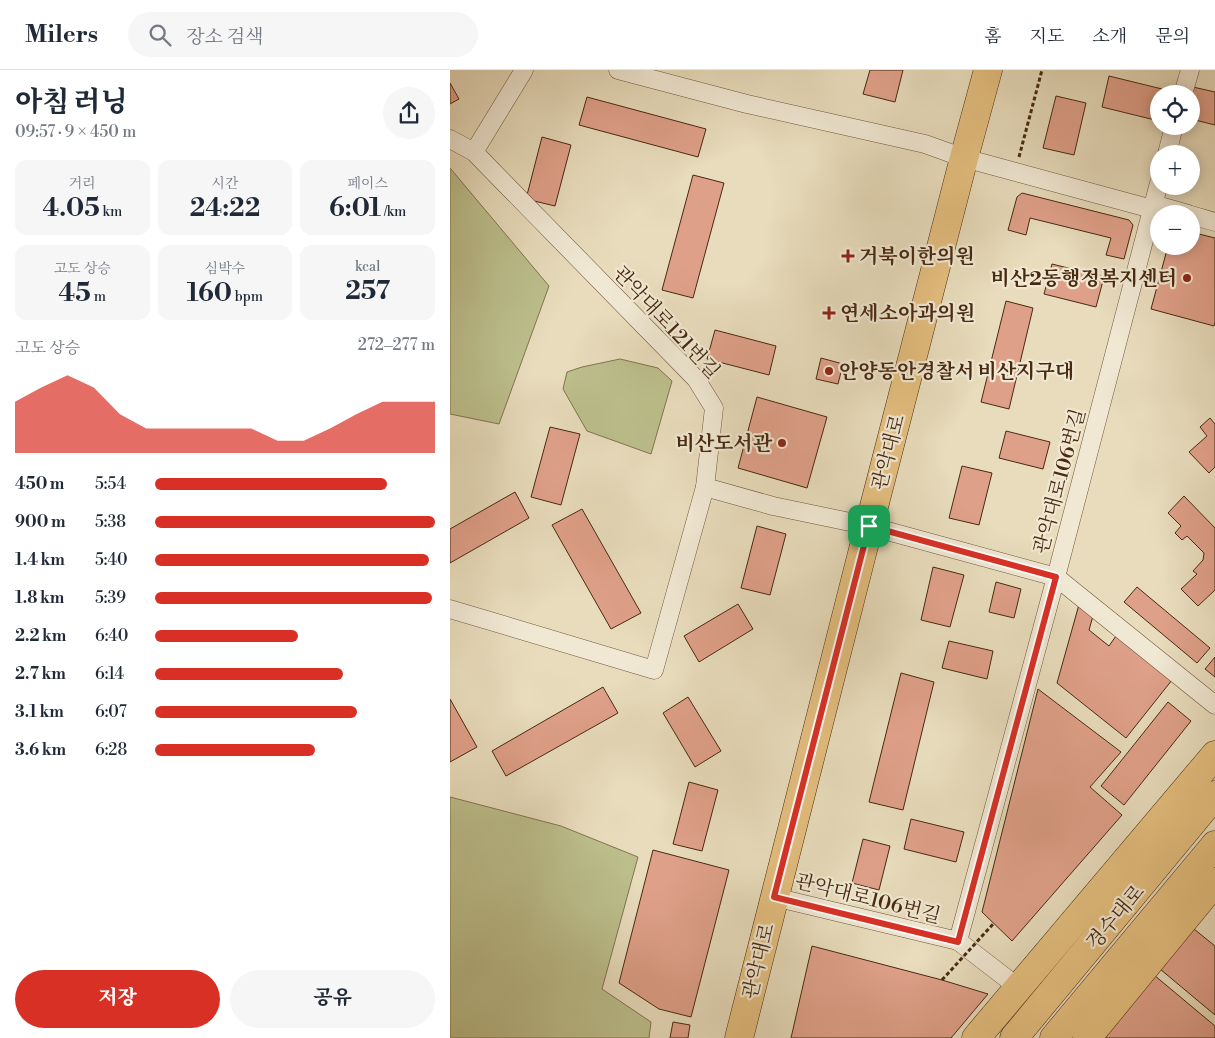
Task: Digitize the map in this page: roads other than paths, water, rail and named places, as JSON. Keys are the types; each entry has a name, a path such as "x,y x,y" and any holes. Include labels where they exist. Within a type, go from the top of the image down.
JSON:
{"main road":[{"name":"관악대로","path":"740,1036 869,526 988,70"},
{"path":"976,1038 1215,755"},
{"name":"경수대로","path":"1014,1038 1215,796"},
{"name":"경수대로","path":"1054,1038 1215,845"},
{"path":"1087,1038 1215,882"}],"street":[{"path":"474,152 524,70"},
{"path":"618,70 747,104 925,144 964,158 1015,172 1150,205"},
{"path":"1186,85 1190,70"},
{"name":"관악대로121번길","path":"450,139 474,152 696,378 714,408 704,487 654,670 450,610"},
{"name":"관악대로106번길","path":"774,897 958,942 1150,217"},
{"path":"1200,218 1215,222"},
{"path":"704,487 773,506 869,526 1056,577 1215,705"},
{"path":"958,942 1019,988"}],"place":[{"name":"거북이한의원","path":"848,256"},
{"name":"비산2동행정복지센터","path":"1187,278"},
{"name":"연세소아과의원","path":"829,313"},
{"name":"안양동안경찰서 비산지구대","path":"829,371"},
{"name":"비산도서관","path":"782,443"}]}
